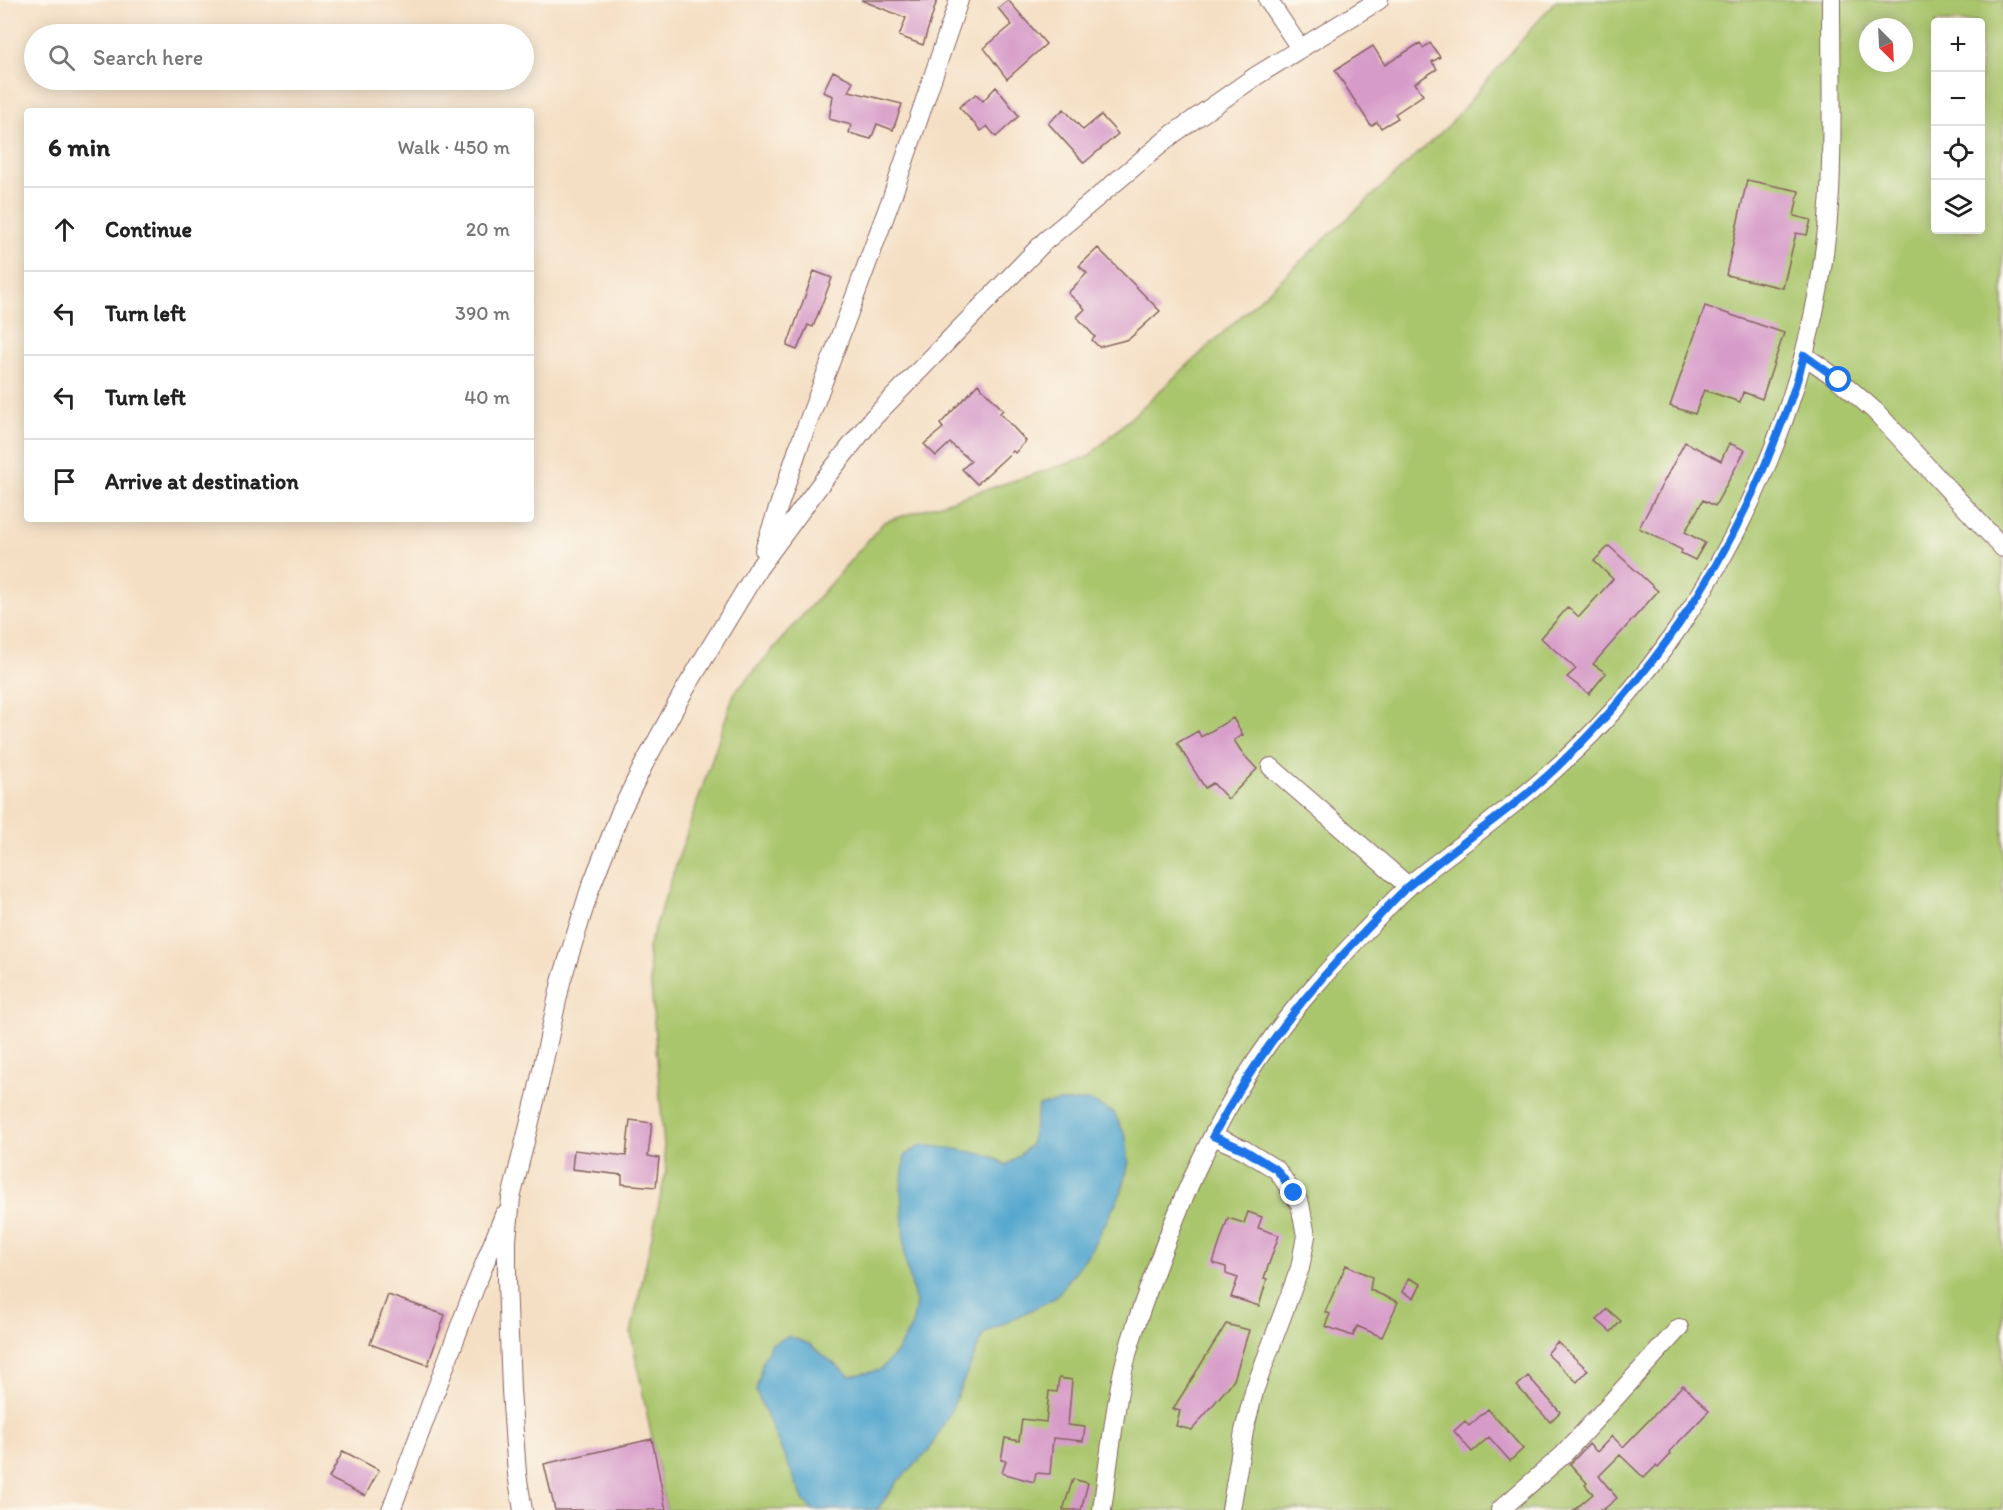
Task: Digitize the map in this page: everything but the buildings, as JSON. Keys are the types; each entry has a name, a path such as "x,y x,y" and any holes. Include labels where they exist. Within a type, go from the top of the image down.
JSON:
{"street":[{"path":"758,569 798,450 892,198 959,0"},
{"path":"1268,0 1300,48"},
{"path":"391,1510 465,1310 511,1198 561,982 601,858 648,756 706,652 758,569 873,418 1045,241 1173,134 1300,48 1379,0"},
{"path":"1102,1510 1122,1378 1130,1344 1164,1246 1192,1176 1251,1071 1295,1009 1323,976 1408,886 1556,768 1605,718 1662,650 1704,587 1743,515 1799,374 1821,272 1830,192 1831,0"},
{"path":"1804,355 1839,380 1875,411 2003,548"},
{"path":"1270,767 1408,886"},
{"path":"1213,1136 1243,1149 1277,1170 1300,1203 1306,1236 1300,1268 1252,1399 1244,1431 1231,1510"},
{"path":"511,1198 507,1270 511,1390 517,1474 523,1510"},
{"path":"1500,1510 1563,1455 1679,1328"}],"green space":[{"path":"1556,0 2003,0 2003,1510 666,1510 631,1333 666,1171 648,948 734,694 884,522 1088,457 1450,124"}],"water":[{"path":"1091,1101 1114,1113 1126,1137 1129,1162 1122,1191 1090,1252 1055,1298 984,1333 949,1415 928,1452 898,1481 877,1510 813,1510 804,1501 756,1391 763,1360 771,1344 789,1336 809,1344 850,1376 880,1370 896,1353 912,1326 916,1303 905,1259 901,1189 905,1155 922,1145 988,1155 1007,1165 1030,1146 1039,1106 1059,1102"}],"route":[{"path":"1294,1193 1277,1170 1243,1149 1213,1136 1233,1098 1270,1041 1323,976 1408,886 1556,768 1605,718 1646,671 1704,587 1743,515 1788,405 1804,355 1839,380"}]}
